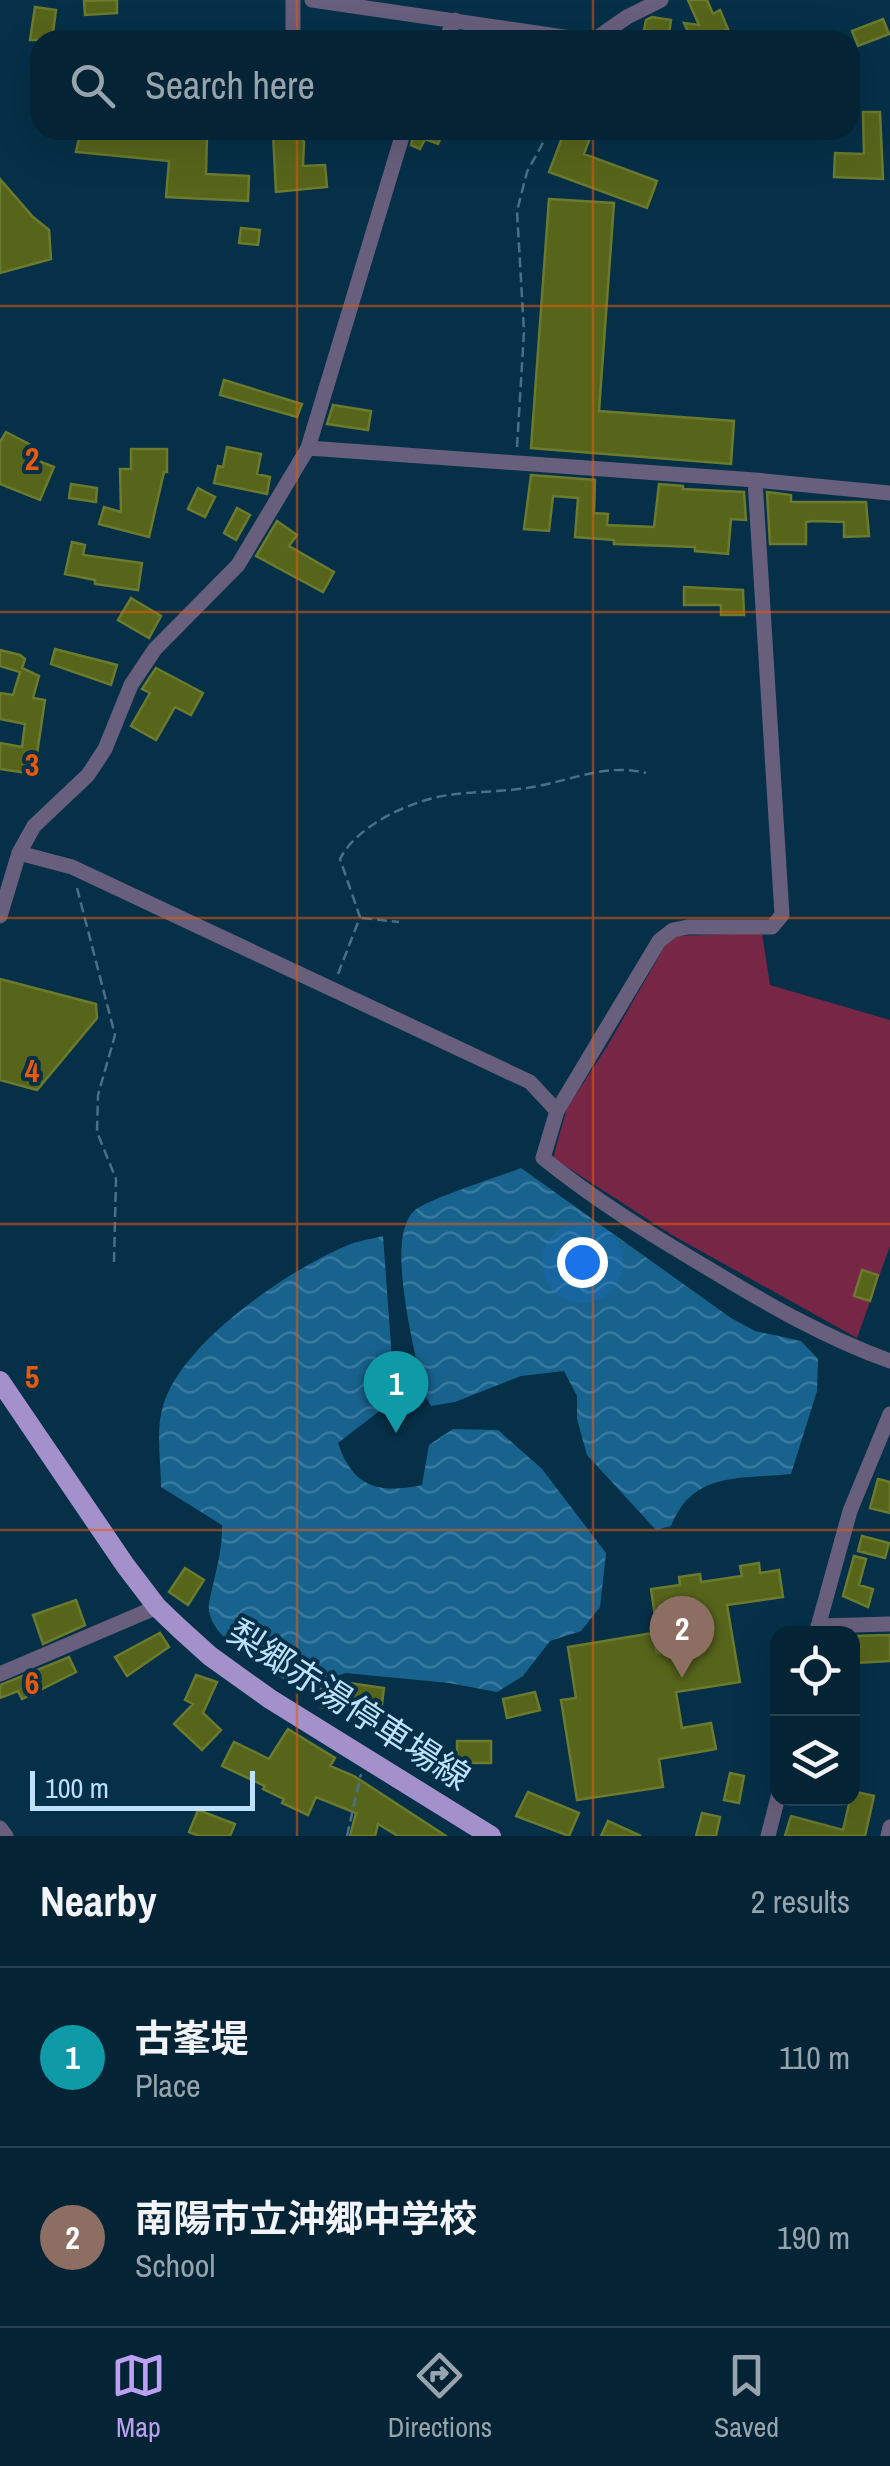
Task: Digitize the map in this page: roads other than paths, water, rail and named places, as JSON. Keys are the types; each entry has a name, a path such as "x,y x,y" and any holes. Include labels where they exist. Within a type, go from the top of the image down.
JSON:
{"main road":[{"name":"梨郷赤湯停車場線","path":"0,1381 157,1607 210,1656 270,1700 491,1836"}],"street":[{"path":"293,0 293,30"},
{"path":"312,0 520,30"},
{"path":"608,30 661,0"},
{"path":"450,30 454,20"},
{"path":"0,916 18,853 34,826 88,776 105,749 130,685 155,649 238,564 308,448 401,140"},
{"path":"308,448 755,480 890,494"},
{"path":"755,480 782,915 772,927 688,926 672,930 660,940 556,1111 543,1158 584,1192 794,1320 844,1345 890,1361"},
{"path":"18,853 72,867 530,1082 556,1111"},
{"path":"818,1626 850,1510 890,1414"},
{"path":"0,1674 157,1607"},
{"path":"860,1626 890,1624"},
{"path":"768,1836 776,1806"},
{"path":"888,1836 890,1827"},
{"path":"0,1828 6,1836"}],"water":[{"path":"521,1168 731,1318 755,1331 801,1341 818,1359 817,1391 791,1474 737,1478 705,1487 680,1508 671,1526 656,1530 587,1455 577,1419 577,1396 564,1371 521,1376 455,1402 431,1406 422,1390 404,1296 405,1225 421,1206"},
{"path":"383,1236 394,1387 382,1409 338,1443 351,1470 380,1488 422,1485 429,1445 453,1429 498,1430 542,1469 606,1553 600,1607 581,1631 550,1641 523,1676 497,1692 346,1673 299,1688 288,1682 225,1638 210,1615 222,1525 161,1487 160,1419 172,1386 188,1361 238,1313 295,1273 346,1246"}],"place":[{"name":"古峯堤","path":"396,1433"},
{"name":"南陽市立沖郷中学校","path":"682,1678"}]}
